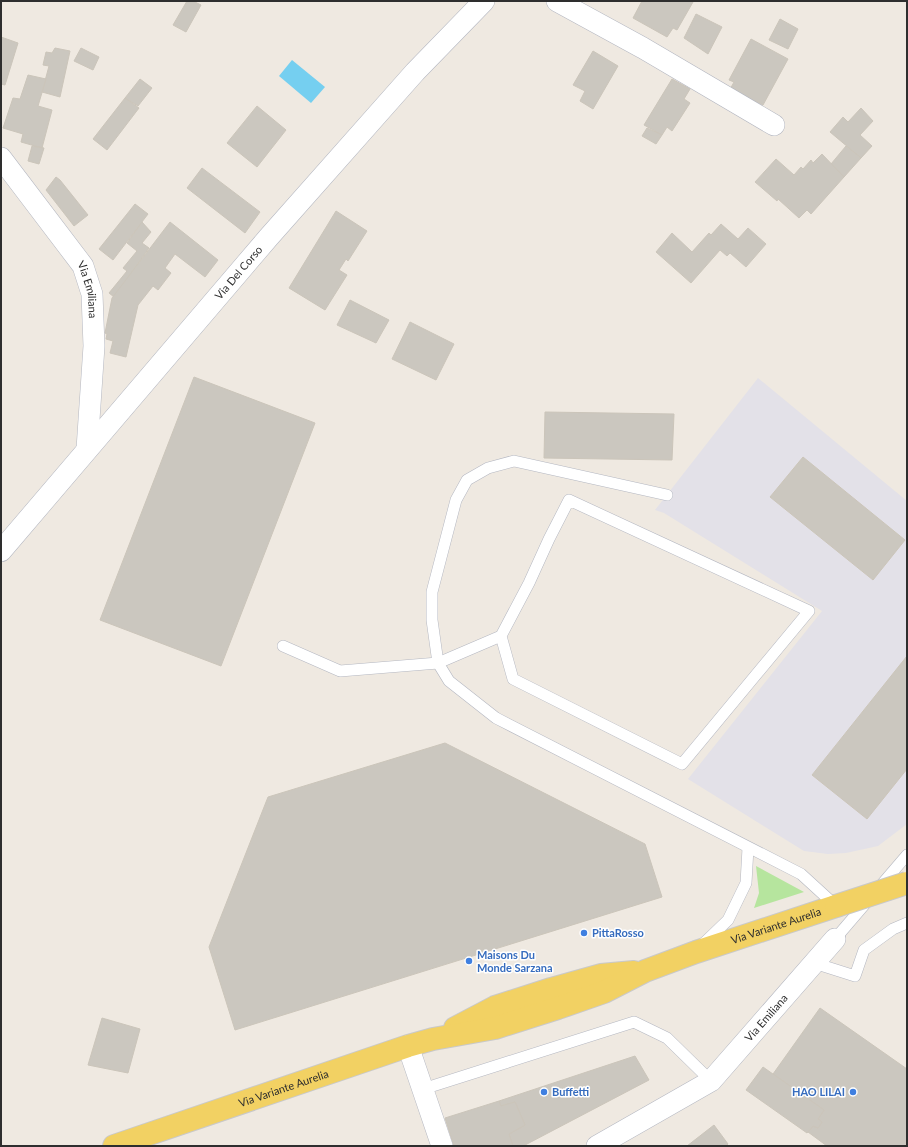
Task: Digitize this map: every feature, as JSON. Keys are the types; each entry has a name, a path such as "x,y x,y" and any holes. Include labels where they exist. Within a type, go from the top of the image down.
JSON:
{"main road":[{"name":"Via Variante Aurelia","path":"114,1146 129,1144 408,1046 433,1039 495,1007 601,975 645,971 696,952 907,883"}],"street":[{"name":"Via Del Corso","path":"1,551 262,244 415,72 484,1"},
{"path":"556,1 643,48 774,125"},
{"name":"Via Emiliana","path":"1,158 83,266 92,294 94,346 87,449"},
{"name":"Via Emiliana","path":"597,1146 711,1081 835,939"},
{"path":"408,1046 442,1146"}],"lane":[{"path":"667,495 514,462 488,468 468,480 456,500 432,592 432,620 438,663 449,681 496,718 801,874 836,906"},
{"path":"283,646 340,671 438,663 501,636 570,500 808,611 682,764 513,679 501,636"},
{"path":"696,952 728,920 746,883 748,848"},
{"name":"Via Emiliana","path":"835,939 907,855"},
{"path":"814,963 855,976 864,950 893,929 907,923"},
{"path":"423,1089 634,1022 667,1038 711,1081"}],"shaded area":[{"path":"758,378 907,501 907,656 812,775 867,819 907,769 907,824 878,846 846,853 828,854 804,851 688,779 822,611 664,513 655,510","holes":["803,457 905,540 873,580 770,497"]}],"green space":[{"path":"756,866 804,892 754,908 759,893"}],"water":[{"path":"292,60 325,87 311,103 279,76"}],"building":[{"path":"187,1 193,1 201,5 186,32 173,25"},
{"path":"642,1 693,2 677,30 673,28 667,37 633,18"},
{"path":"696,14 722,27 708,54 684,38"},
{"path":"780,19 798,29 788,49 769,40"},
{"path":"1,37 18,43 5,85 1,84"},
{"path":"751,39 788,59 763,105 755,101 752,106 728,93 734,82 729,80"},
{"path":"55,48 70,51 60,97 42,92 49,66 43,65 46,52 52,53"},
{"path":"81,48 99,57 93,70 74,61"},
{"path":"593,51 618,66 593,109 580,101 585,91 573,85"},
{"path":"28,75 46,79 38,106 52,110 42,148 21,142 23,134 3,128 13,98 20,99"},
{"path":"140,79 152,88 138,106 125,98"},
{"path":"672,79 690,89 684,99 690,103 672,131 667,127 662,135 644,125"},
{"path":"125,98 139,108 107,150 93,139"},
{"path":"257,106 286,130 257,167 227,143"},
{"path":"861,108 873,121 860,135 872,146 861,158 830,132 843,117 848,122"},
{"path":"647,128 662,135 656,144 642,136"},
{"path":"32,146 44,148 39,164 28,161"},
{"path":"846,146 861,158 844,177 831,164"},
{"path":"822,154 844,177 811,214 807,210 799,218 778,199 777,201 755,182 776,159 794,175 801,167 803,169 811,160 813,163"},
{"path":"202,168 260,212 245,233 187,188"},
{"path":"56,177 88,215 74,226 46,190"},
{"path":"135,204 148,214 113,260 99,249"},
{"path":"336,211 367,231 348,261 346,259 339,270 347,275 325,310 289,288"},
{"path":"142,222 151,232 142,243 149,248 114,297 109,293 127,271 123,268 137,251 127,243"},
{"path":"170,222 218,260 205,277 175,254 165,268 171,273 158,290 153,286 138,305 126,357 110,353 113,341 106,339 107,334 105,333 112,298"},
{"path":"721,224 738,239 748,228 766,244 746,267 730,253 727,256 720,250 691,283 656,252 672,233 692,252 709,233 711,235"},
{"path":"350,300 389,320 376,343 337,325"},
{"path":"410,322 454,344 436,380 392,359"},
{"path":"194,377 315,423 221,666 100,620"},
{"path":"545,412 674,414 672,460 544,458"},
{"path":"803,457 905,540 873,580 770,497"},
{"path":"907,656 907,769 867,819 812,775"},
{"path":"445,743 645,844 662,897 235,1030 209,947 268,797"},
{"name":"HAO LILAI","path":"820,1008 907,1069 907,1146 827,1146 808,1132 813,1126 818,1128 822,1122 818,1119 824,1110 773,1074"},
{"path":"102,1018 140,1029 128,1073 88,1065"},
{"path":"635,1056 649,1080 523,1146 513,1146 509,1134 525,1125 515,1102 501,1106 499,1101"},
{"path":"763,1067 824,1110 818,1119 822,1122 818,1128 813,1126 807,1133 746,1090"},
{"path":"499,1101 501,1106 515,1102 525,1125 509,1134 513,1146 454,1146 445,1118"},
{"path":"714,1125 728,1144 726,1146 687,1146"}],"place":[{"name":"PittaRosso","path":"584,933"},
{"name":"Maisons Du Monde Sarzana","path":"469,961"},
{"name":"Buffetti","path":"544,1092"},
{"name":"HAO LILAI","path":"853,1092"}]}
